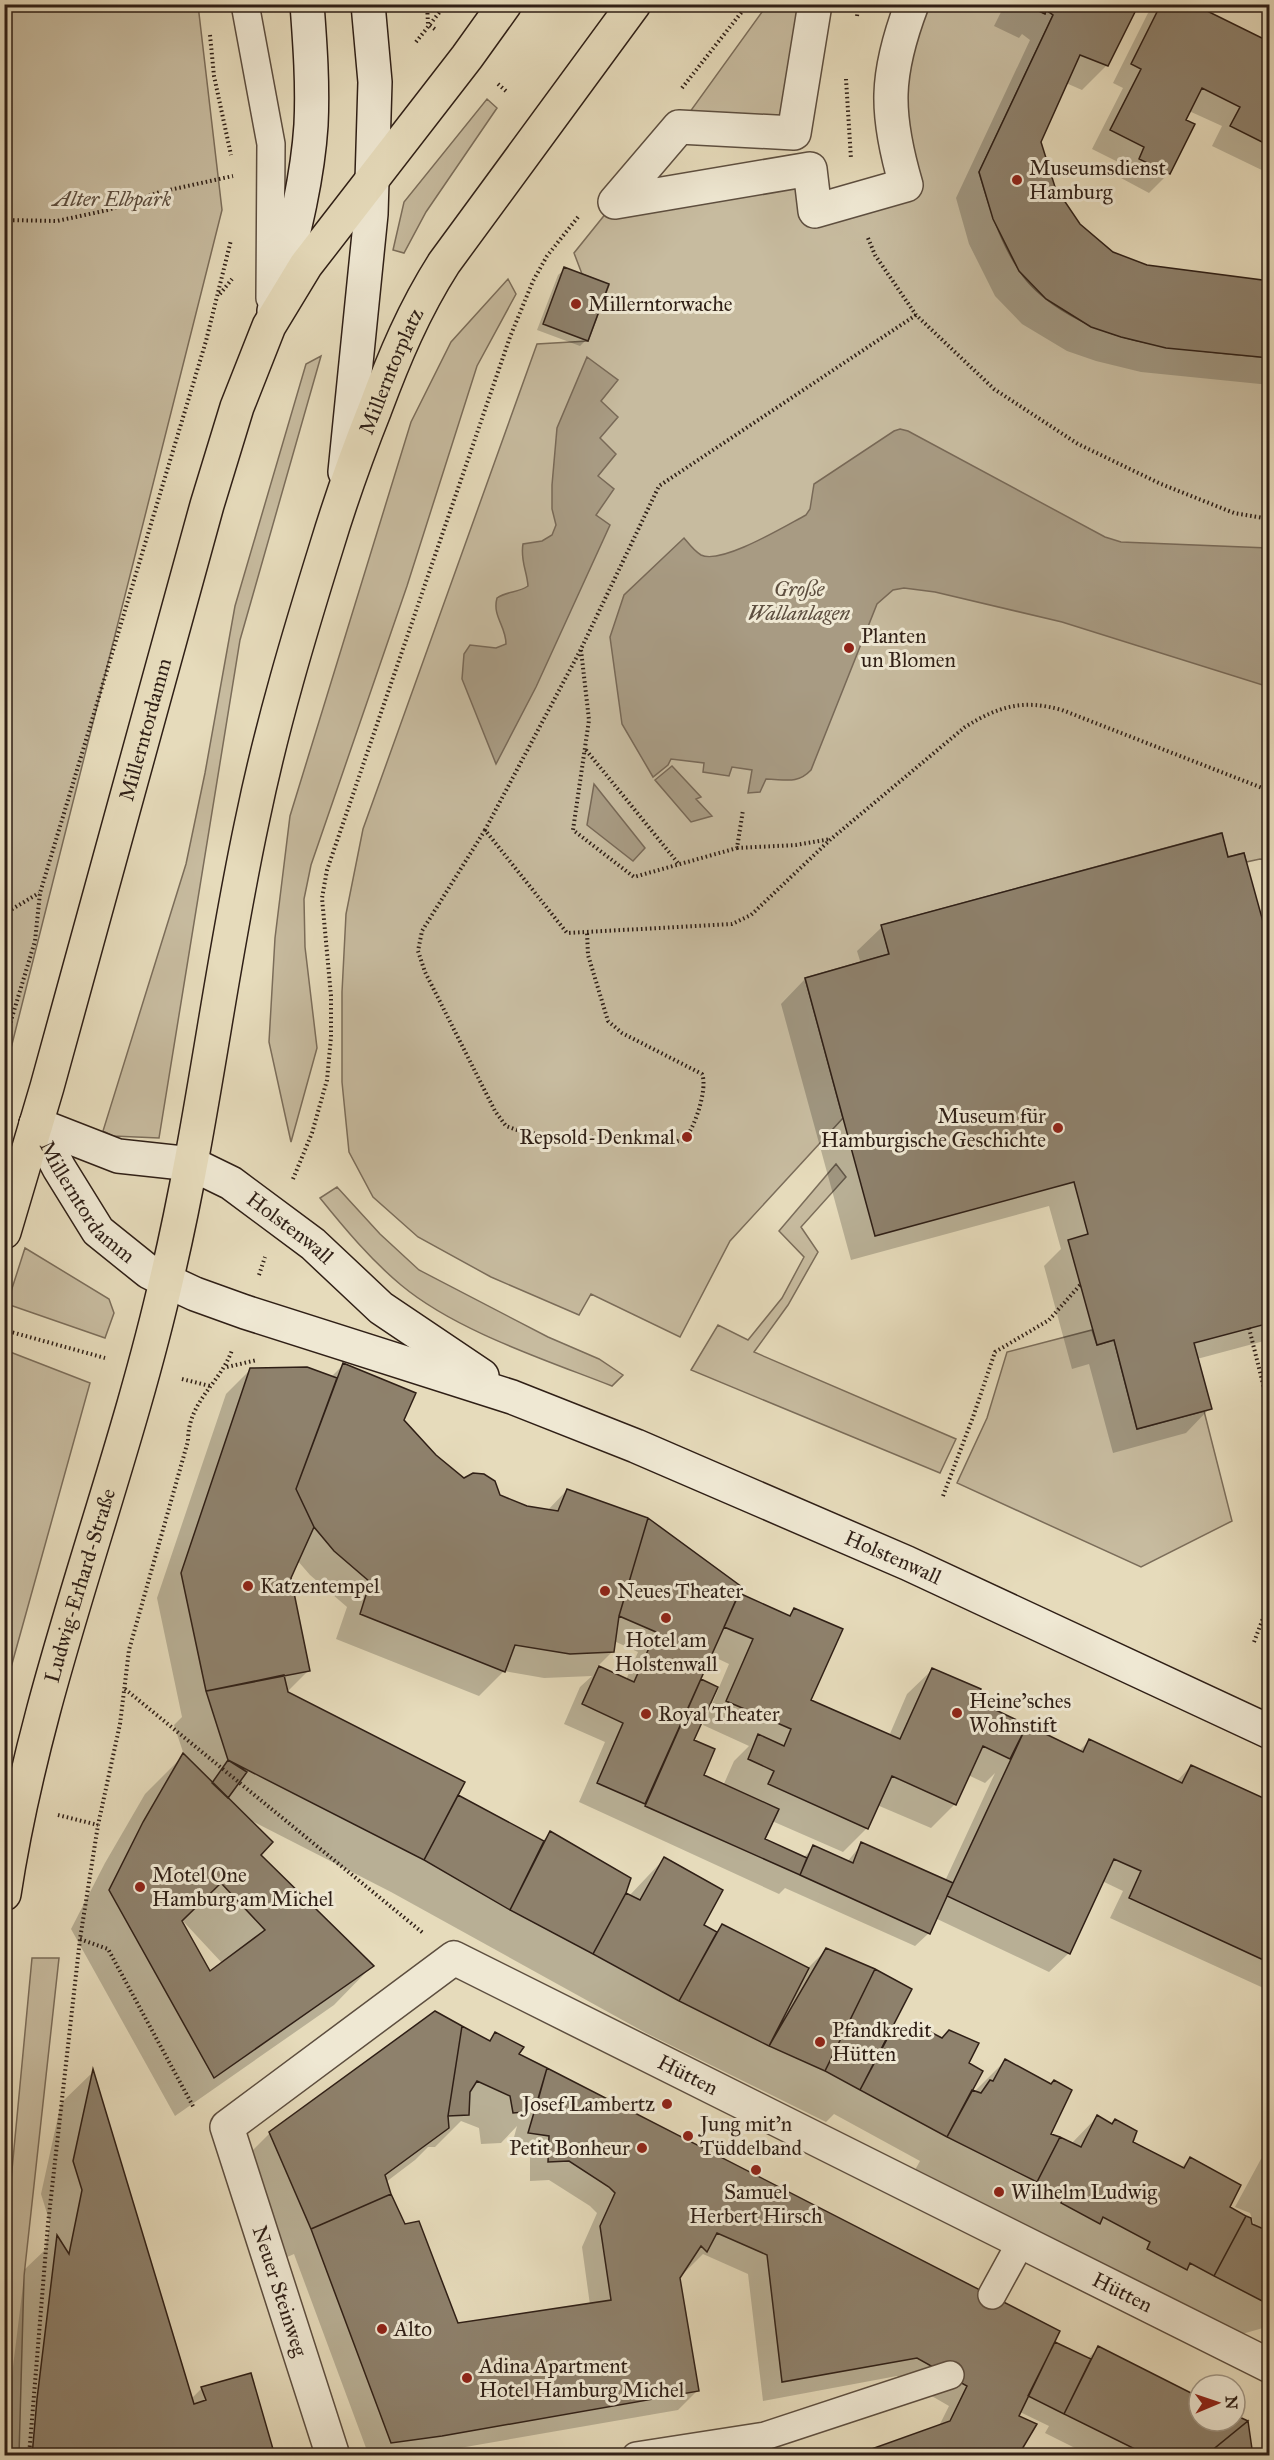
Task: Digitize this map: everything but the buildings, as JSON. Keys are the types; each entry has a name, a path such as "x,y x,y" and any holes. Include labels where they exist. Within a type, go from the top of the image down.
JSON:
{"main road":[{"path":"269,326 292,242 311,125 307,4"},
{"name":"Millerntorplatz","path":"343,490 365,286 372,178 375,82 368,4"},
{"path":"269,326 306,265 467,57 505,4"},
{"name":"Millerntorplatz","path":"343,490 403,336 422,297 444,263 634,4"},
{"path":"815,4 794,133 679,127 615,201 810,169 815,211 906,185 892,121 891,77 898,40 912,4"},
{"name":"Millerntordamm","path":"269,326 237,407 207,505 36,1124 59,1168 98,1231 149,1272 166,1281 192,1164 253,817 280,708 343,490"},
{"path":"4,1233 36,1124"},
{"name":"Holstenwall","path":"36,1124 118,1156 192,1164 239,1189 313,1244 381,1308 512,1397"},
{"name":"Holstenwall","path":"166,1281 245,1312 512,1397 636,1446 907,1563 1269,1732"},
{"name":"Ludwig-Erhard-Straße","path":"4,1894 14,1831 63,1640 144,1369 166,1281"},
{"path":"227,2127 454,1958"},
{"name":"Hütten","path":"454,1958 1269,2366"},
{"name":"Neuer Steinweg","path":"227,2127 333,2456"}],"lane":[{"path":"245,4 270,144 269,326"},
{"path":"992,2295 1021,2241"},
{"path":"636,2456 765,2436 950,2375"}],"path":[{"path":"427,4 429,24"},
{"path":"416,42 446,4"},
{"path":"855,26 859,4"},
{"path":"210,28 214,76 232,159"},
{"path":"848,70 846,81 854,200 875,255 915,315 994,389 1078,444 1200,501 1234,513 1269,519"},
{"path":"498,84 506,91"},
{"path":"233,168 234,188"},
{"path":"4,220 57,221 108,210 160,192 234,176"},
{"path":"4,1044 35,941 40,893 206,342 232,235"},
{"path":"297,1167 312,1133 327,1080 331,1037 331,996 322,897 327,870 510,337 533,281"},
{"path":"587,932 588,955 608,1021 622,1033 702,1074 705,1086 693,1126 684,1140 672,1142 525,1132 506,1126 495,1111 425,972 418,951 422,931 485,830 581,650 659,486 915,315"},
{"path":"581,650 589,720 573,830 634,877 737,848 796,845 831,839"},
{"path":"485,830 567,933 732,924 751,915 831,839 965,727 985,714 1005,706 1044,705 1062,710 1269,791"},
{"path":"585,749 678,863"},
{"path":"737,848 743,810"},
{"path":"4,914 40,893"},
{"path":"943,1496 995,1353 1049,1320 1080,1285"},
{"path":"1249,1328 1269,1412"},
{"path":"4,1330 99,1356"},
{"path":"29,2456 48,2224 80,1939 98,1825 120,1724 129,1650 188,1441 188,1427 192,1414 210,1386 226,1367 232,1348"},
{"path":"180,1379 210,1386"},
{"path":"1254,1642 1269,1600"},
{"path":"124,1689 454,1958"},
{"path":"80,1939 108,1949 199,2116 227,2127"}],"green space":[{"name":"Alter Elbpark","path":"5,4 198,5 222,210 5,1072"},
{"path":"767,5 815,5 794,133 679,127"},
{"name":"Planten un Blomen","path":"912,5 1025,5 1045,14 1046,10 1053,15 979,172 1000,235 1019,270 1033,287 1062,310 1086,323 1136,341 1189,350 1269,358 1269,860 1246,862 1244,853 1228,857 1221,833 882,925 889,954 805,978 843,1118 730,1241 680,1337 591,1294 579,1315 491,1277 418,1237 373,1197 349,1152 342,1082 342,992 346,914 363,829 537,344 588,341 609,285 582,274 574,253 615,202 810,169 815,211 905,185 897,152"},
{"path":"487,99 497,108 426,212 404,253 393,250 404,202"},
{"path":"508,279 516,294 477,366 407,586 311,865 304,899 305,947 317,1048 291,1142 269,1042 275,938 290,816 411,422 451,342"},
{"path":"321,356 240,640 159,1138 113,1136 103,1131 186,864 235,606 306,364"},
{"path":"836,1164 846,1177 801,1227 818,1252 788,1305 754,1352 956,1439 940,1473 691,1370 718,1325 748,1340 782,1298 804,1257 779,1231"},
{"path":"337,1187 380,1234 419,1270 548,1337 599,1359 623,1375 612,1386 502,1343 448,1317 423,1301 379,1265 320,1198"},
{"path":"25,1248 109,1299 114,1313 105,1338 7,1304"},
{"path":"1092,1330 1097,1345 1114,1340 1137,1429 1204,1411 1232,1521 1141,1567 957,1483 987,1418 1007,1352"},
{"path":"5,1350 90,1383 5,1689"},
{"path":"32,1958 59,1958 24,2276 19,2455 5,2455 5,2244"}],"shaded area":[{"path":"587,357 618,380 601,401 618,417 600,438 616,454 598,476 614,489 596,515 610,525 536,687 496,764 462,679 464,654 470,645 496,648 506,644 496,610 497,598 528,586 522,555 523,544 542,541 552,535 556,525 552,509 552,485 557,428"},
{"path":"900,429 908,431 1105,537 1121,542 1268,548 1269,687 1062,622 935,592 904,588 893,590 877,604 811,770 806,775 790,780 766,779 760,792 748,793 752,770 732,767 729,776 703,772 704,763 671,759 668,765 653,777 622,724 610,637 624,595 684,538 701,555 710,557 723,555 753,543 806,515 810,509 814,484"},
{"path":"672,766 701,797 696,799 712,816 691,822 655,780"},
{"path":"594,784 645,848 633,861 587,825"}],"place":[{"name":"Museumsdienst Hamburg","path":"1017,180"},
{"name":"Millerntorwache","path":"576,304"},
{"name":"Planten un Blomen","path":"849,648"},
{"name":"Museum für Hamburgische Geschichte","path":"1058,1128"},
{"name":"Repsold-Denkmal","path":"687,1137"},
{"name":"Katzentempel","path":"248,1586"},
{"name":"Neues Theater","path":"605,1591"},
{"name":"Hotel am Holstenwall","path":"666,1618"},
{"name":"Heine'sches Wohnstift","path":"957,1713"},
{"name":"Royal Theater","path":"646,1714"},
{"name":"Motel One Hamburg am Michel","path":"140,1887"},
{"name":"Pfandkredit Hütten","path":"820,2042"},
{"name":"Josef Lambertz","path":"667,2104"},
{"name":"Jung mit'n Tüddelband","path":"688,2136"},
{"name":"Petit Bonheur","path":"642,2148"},
{"name":"Samuel Herbert Hirsch","path":"756,2170"},
{"name":"Wilhelm Ludwig","path":"999,2192"},
{"name":"Alto","path":"382,2329"},
{"name":"Adina Apartment Hotel Hamburg Michel","path":"467,2378"}],"park label":[{"name":"Große Wallanlagen","path":"799,601"}]}
